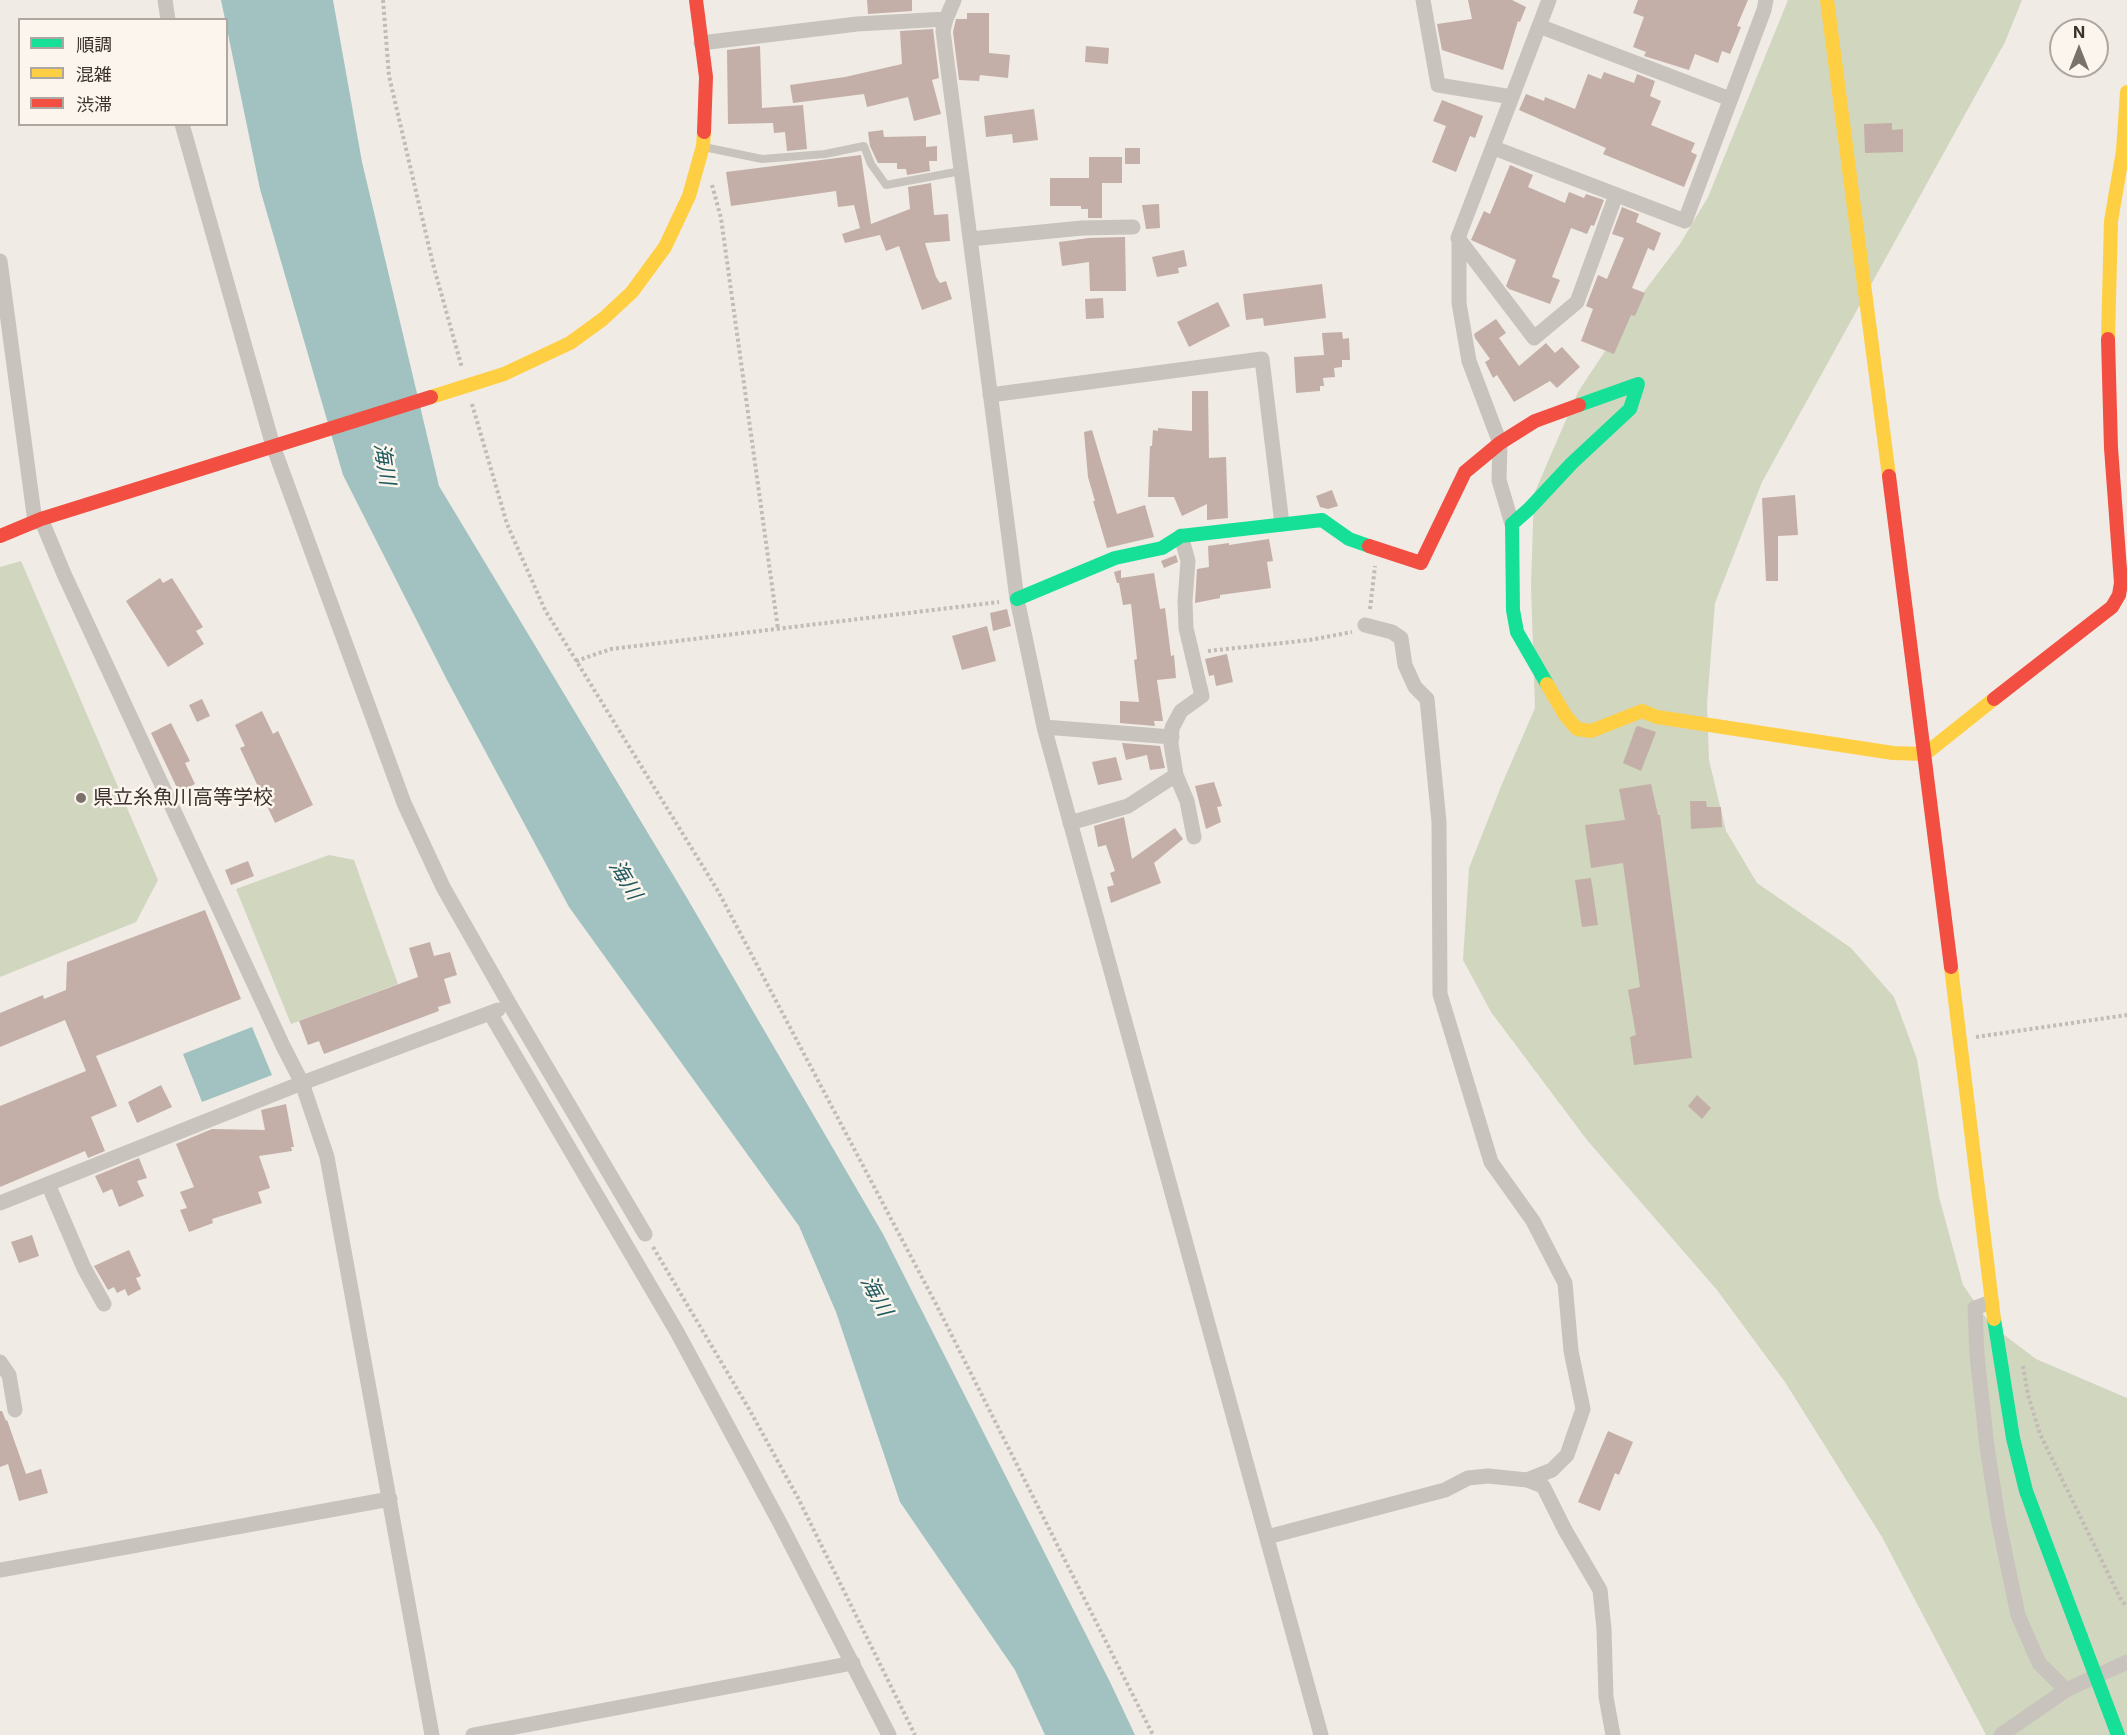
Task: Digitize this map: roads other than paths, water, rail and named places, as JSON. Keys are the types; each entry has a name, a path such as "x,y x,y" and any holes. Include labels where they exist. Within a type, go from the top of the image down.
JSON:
{"street":[{"path":"165,0 168,18"},
{"path":"0,536 38,521 504,374 570,343 603,319 632,292 665,247 689,196 703,146 705,77 696,0"},
{"path":"954,0 943,31 1017,599 1044,728 1321,1735"},
{"path":"1423,0 1438,86 1512,97"},
{"path":"1550,0 1458,238 1460,240 1459,303 1470,361 1500,443 1499,480 1512,524 1513,610 1517,632 1565,715 1577,729 1591,731 1642,711 1657,717 1893,753 1925,754 2112,607 2119,595 2121,582 2111,448 2108,321 2110,221 2123,151 2127,92"},
{"path":"1494,148 1684,221 1766,0"},
{"path":"1827,0 1925,754 1991,1302 2013,1438 2026,1491 2118,1735"},
{"path":"701,43 856,24 946,18"},
{"path":"1539,26 1730,99"},
{"path":"183,126 273,446 404,804 443,887 645,1234"},
{"path":"1460,240 1534,338 1577,302 1616,195"},
{"path":"970,239 1082,228 1133,227"},
{"path":"0,261 38,521 302,1083 327,1156 432,1735"},
{"path":"990,395 1262,359 1282,524"},
{"path":"1017,599 1115,558 1162,548 1181,536 1322,520 1348,539 1421,563 1465,472 1500,443 1536,421 1638,384 1630,408 1512,524"},
{"path":"1181,536 1188,561 1185,601 1186,628 1202,696 1181,711 1172,728 1172,737 1176,775 1188,801 1194,837"},
{"path":"1365,625 1392,632 1401,638 1405,665 1415,687 1427,699 1439,822 1440,994 1491,1162 1533,1221 1565,1283 1571,1351 1583,1409 1567,1455 1552,1470 1527,1480"},
{"path":"1044,728 1172,737"},
{"path":"1070,823 1128,806 1176,775"},
{"path":"0,1203 302,1083 510,1005"},
{"path":"490,1013 677,1332 889,1735"},
{"path":"48,1184 84,1268 104,1304"},
{"path":"1991,1302 1975,1308 1976,1343 1987,1447 1999,1524 2018,1615 2039,1663 2066,1690"},
{"path":"0,1362 9,1375 15,1410"},
{"path":"1267,1537 1445,1490 1468,1478 1488,1476 1527,1480 1543,1486 1565,1530 1600,1590 1604,1629 1606,1697 1612,1735"},
{"path":"0,1570 390,1499"},
{"path":"2001,1735 2066,1690 2127,1662"},
{"path":"473,1735 853,1663"}],"lane":[{"path":"703,146 762,159 825,154 864,146 871,164 886,185 961,171"}],"water":[{"name":"海川","path":"221,0 333,0 362,162 439,486 687,898 883,1234 1135,1735 1045,1735 1015,1670 900,1502 836,1312 799,1226 569,907 447,680 343,475 260,189 228,34 228,18 225,18"},
{"path":"252,1027 272,1075 202,1102 183,1054"}],"place":[{"name":"県立糸魚川高等学校","path":"81,798"}]}
